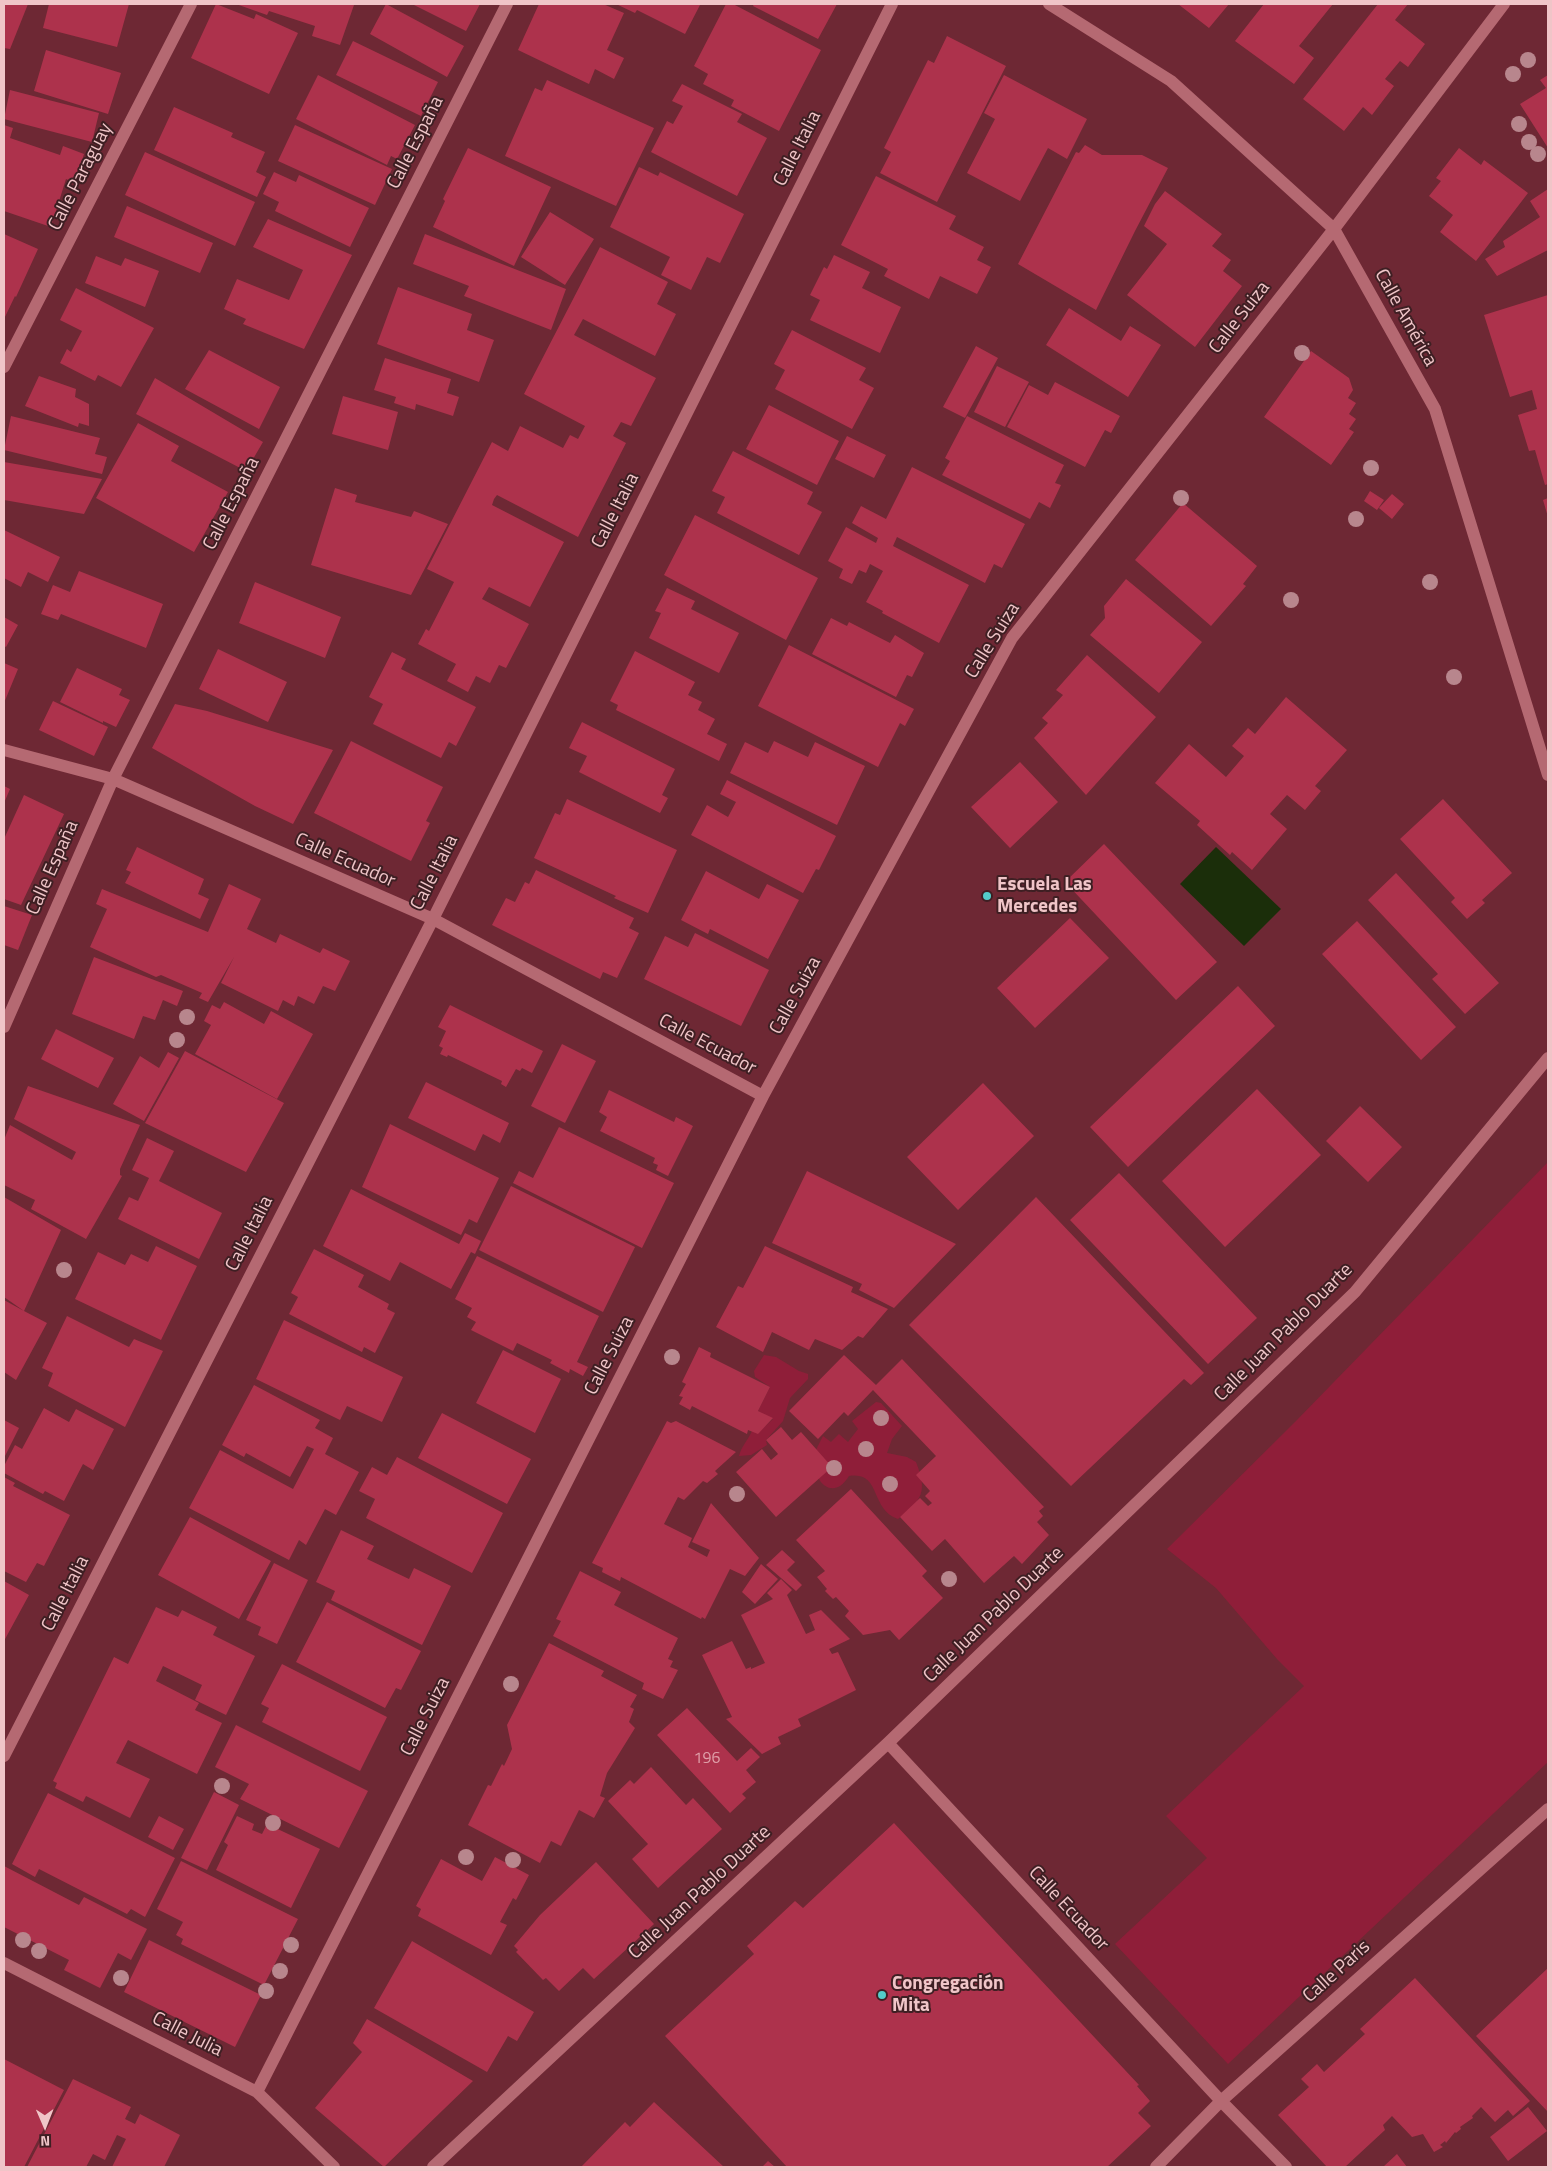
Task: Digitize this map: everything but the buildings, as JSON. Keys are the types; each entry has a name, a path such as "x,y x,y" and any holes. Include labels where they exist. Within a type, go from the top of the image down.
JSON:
{"street":[{"name":"Calle Paraguay","path":"4,367 191,4"},
{"name":"Calle España","path":"4,1027 113,779 507,4"},
{"name":"Calle Italia","path":"4,1756 432,919 892,4"},
{"name":"Calle América","path":"1049,4 1171,81 1334,228 1435,409 1548,775"},
{"name":"Calle Suiza","path":"256,2092 763,1096 1012,638 1334,228 1504,4"},
{"name":"Calle Ecuador","path":"4,750 113,779 432,919 763,1096"},
{"name":"Calle Juan Pablo Duarte","path":"433,2167 888,1743 1355,1292 1548,1058"},
{"name":"Calle Ecuador","path":"888,1743 1221,2100 1286,2167"},
{"name":"Calle Paris","path":"1156,2167 1221,2100 1548,1809"},
{"name":"Calle Julia","path":"4,1963 256,2092 334,2167"}],"shaded area":[{"path":"1216,847 1281,909 1244,946 1180,884"},
{"path":"1548,1162 1548,1762 1228,2064 1115,1944 1207,1858 1166,1816 1304,1686 1277,1659 1216,1588 1167,1549 1296,1421"},
{"path":"764,1355 776,1357 799,1371 808,1374 808,1379 790,1398 783,1421 766,1440 767,1445 751,1455 739,1456 752,1431 758,1433 773,1419 758,1411 770,1387 755,1377 754,1371"},
{"path":"876,1402 881,1403 902,1426 892,1439 887,1453 907,1457 916,1462 922,1481 922,1488 917,1501 898,1519 889,1514 883,1507 866,1479 859,1476 849,1476 837,1488 831,1488 825,1486 820,1481 815,1467 815,1453 823,1436 831,1442 839,1434 848,1442 858,1429 852,1421"}],"place":[{"name":"Escuela Las Mercedes","path":"987,896"},
{"name":"Congregación Mita","path":"882,1995"}]}
